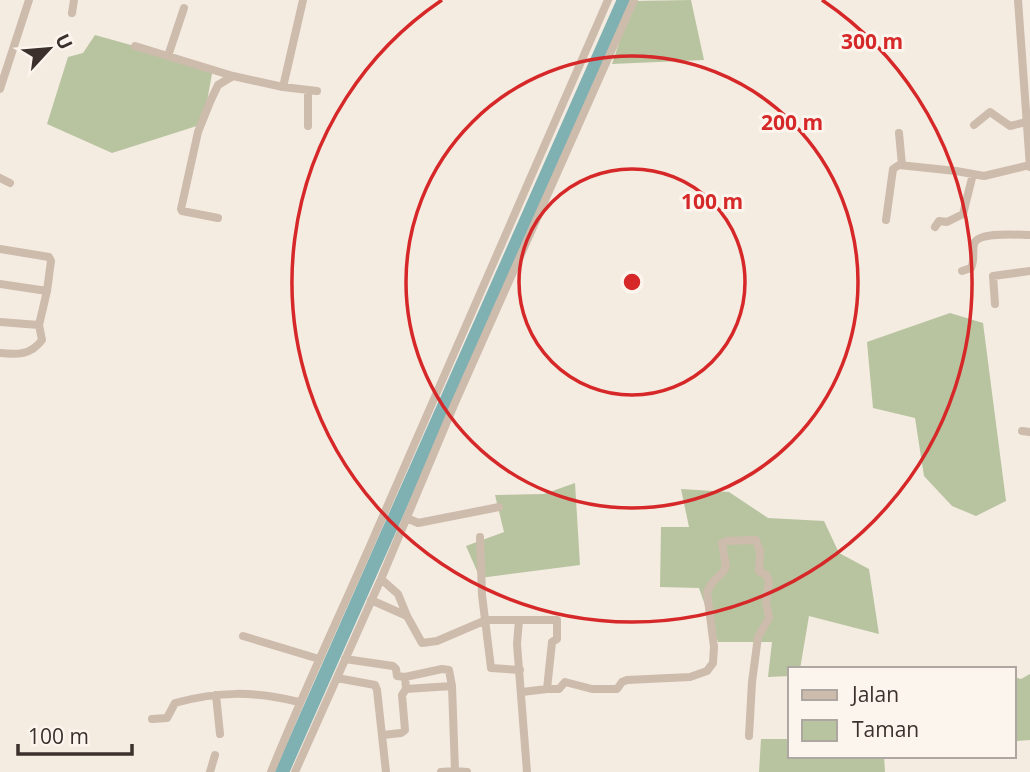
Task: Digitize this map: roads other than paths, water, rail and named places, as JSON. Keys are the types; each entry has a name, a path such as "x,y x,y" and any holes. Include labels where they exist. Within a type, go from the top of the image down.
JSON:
{"street":[{"path":"1,86 29,0"},
{"path":"72,13 74,0"},
{"path":"283,87 303,0"},
{"path":"271,772 299,702 608,0"},
{"path":"295,772 634,0"},
{"path":"886,220 893,169 902,165 990,175 1015,167 1030,166 1018,0"},
{"path":"168,56 184,8"},
{"path":"1020,39 1030,37"},
{"path":"135,46 233,76 283,87 313,90 308,126"},
{"path":"218,218 181,209 198,132 218,85 233,76"},
{"path":"974,125 990,112 1010,126 1026,122"},
{"path":"899,133 902,165"},
{"path":"935,227 939,221 947,222 962,214 974,174"},
{"path":"0,178 10,183"},
{"path":"962,271 971,268 974,262 974,244 978,239 986,235 1030,235"},
{"path":"0,249 49,257 51,261 39,325 43,340 31,350 16,355 0,353"},
{"path":"995,304 993,276 1030,271"},
{"path":"0,284 47,291"},
{"path":"0,321 37,327 39,325"},
{"path":"407,518 418,523 499,507"},
{"path":"480,537 482,595 491,668 520,670"},
{"path":"522,692 559,689 565,682 592,689 617,689 622,682 628,680 690,677 707,671 713,663 714,646 706,592 726,566 722,543 756,540 760,551 758,571 769,582 766,602 769,610 767,622 758,637 749,736"},
{"path":"381,579 398,594 418,640 422,643 437,641 486,620 558,621 558,639 552,642 547,689"},
{"path":"371,600 407,616"},
{"path":"519,620 517,644 527,772"},
{"path":"243,636 319,659"},
{"path":"345,659 393,666 397,676 404,677 447,669 452,686 455,771"},
{"path":"383,735 405,730 402,695 406,689 404,677"},
{"path":"337,678 375,685 386,772"},
{"path":"406,689 452,686"},
{"path":"152,719 167,718 175,704 240,692 299,702"},
{"path":"216,695 220,734"},
{"path":"210,772 215,755"},
{"path":"442,772 467,772"}],"waterway":[{"path":"282,772 624,0"}]}
